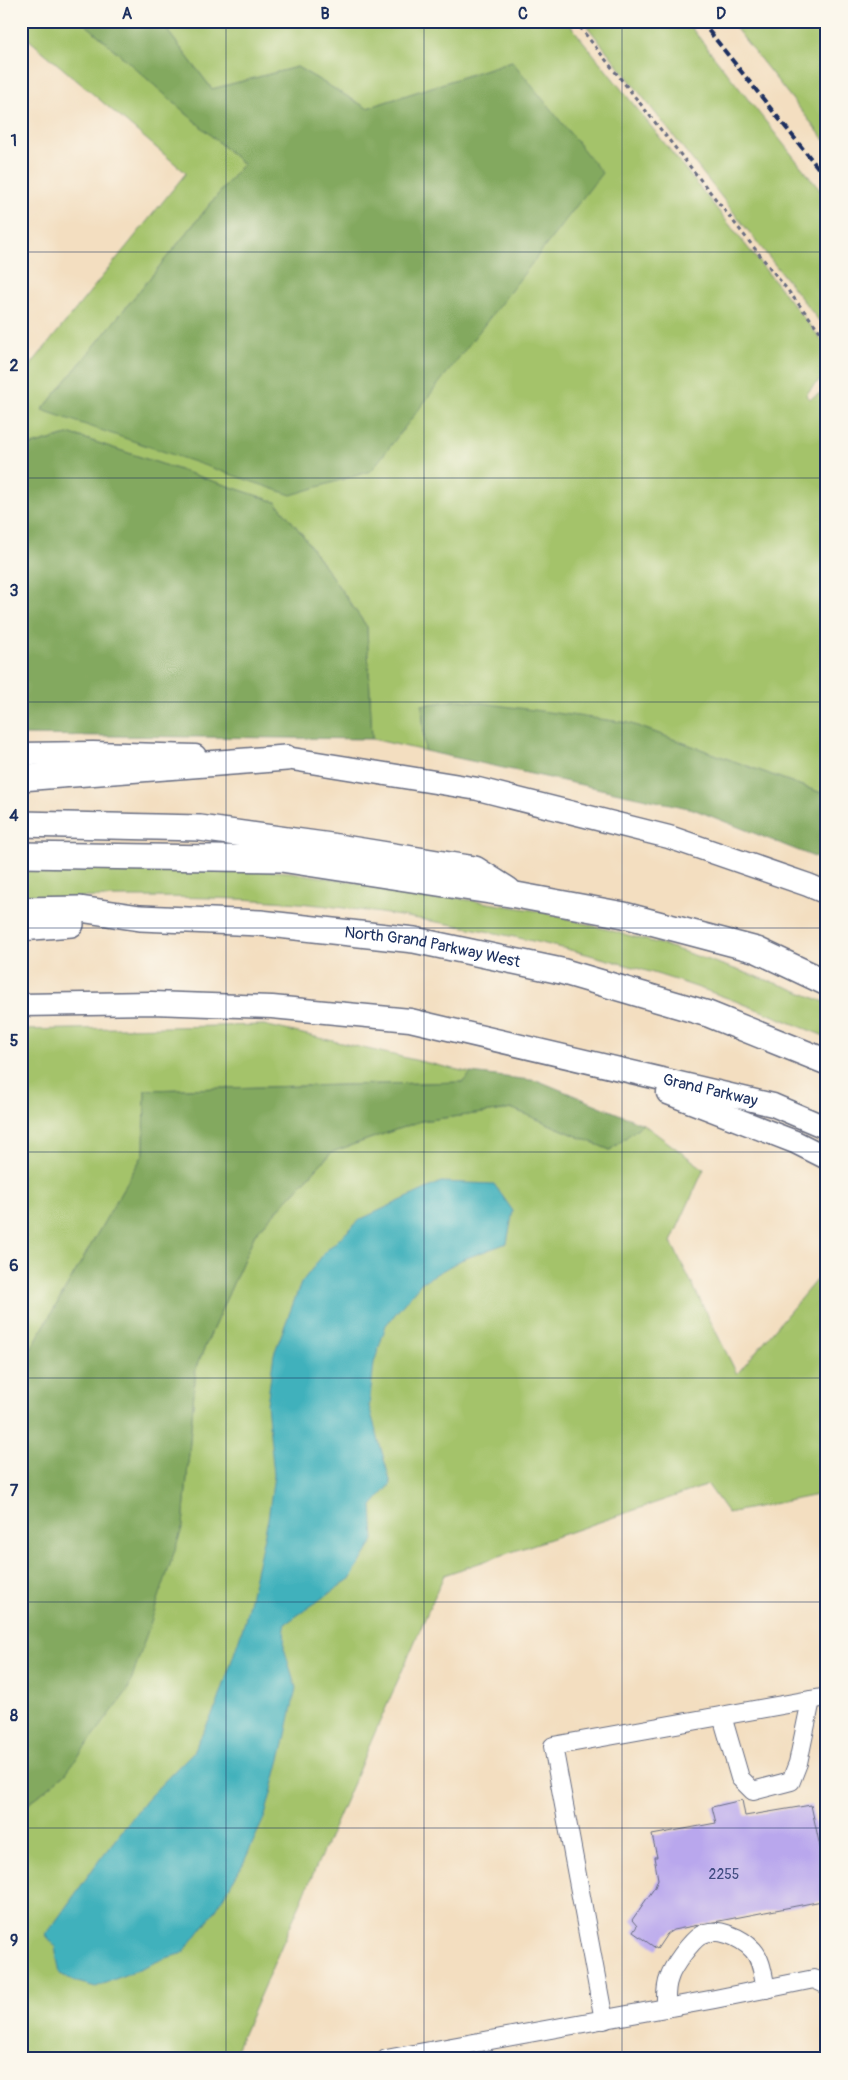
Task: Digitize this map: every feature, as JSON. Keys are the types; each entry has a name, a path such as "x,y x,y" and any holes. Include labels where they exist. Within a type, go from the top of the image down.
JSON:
{"highway":[{"path":"21,778 286,758"},
{"path":"21,824 200,828 322,845 474,869 516,895"},
{"path":"21,855 281,859 516,895 624,916 757,950 827,983"},
{"name":"North Grand Parkway West","path":"21,910 80,909 140,918 260,923 414,940 561,971 708,1014 827,1062"},
{"path":"21,928 140,918"}],"main road":[{"path":"21,754 93,753 286,758 478,789 669,836 827,893"},
{"path":"21,1005 152,1003 272,1007 410,1020 590,1062 795,1142 827,1158"},
{"name":"Grand Parkway","path":"590,1062 773,1106 827,1128"}],"lane":[{"path":"604,2020 553,1746 819,1698 798,1763 790,1781 752,1791 740,1778 722,1716"},
{"path":"666,2008 666,1990 669,1976 687,1949 701,1935 718,1932 738,1938 753,1950 760,1962 766,1989"},
{"path":"386,2059 604,2020 814,1979 827,1985"}],"path":[{"path":"574,21 827,340"}],"green space":[{"path":"21,21 82,21 243,164 42,410 512,61 367,108 297,67 212,89 160,21 567,21 827,347 827,375 814,385 806,395 809,399 827,390 827,795 629,723 460,701 422,705 425,751 372,739 367,627 302,534 276,502 71,434 21,448 21,377 186,173 21,33"},
{"path":"82,21 160,21 212,89 297,67 367,108 512,61 602,173 371,471 291,495 42,410 243,164"},
{"path":"583,21 686,21 827,199 827,331"},
{"path":"730,21 827,21 827,143"},
{"path":"71,434 276,502 302,534 367,627 372,739 21,735 21,448"},
{"path":"460,700 629,723 827,795 827,862 693,809 425,751 422,705"},
{"path":"156,866 290,872 539,911 664,945 790,988 827,1003 827,1037 730,999 636,968 588,954 442,923 344,908 264,900 183,897 21,898 21,868"},
{"path":"264,1025 471,1073 463,1082 145,1090 144,1153 21,1366 21,1030"},
{"path":"471,1073 539,1081 643,1124 610,1150 513,1109 421,1121 332,1152 255,1234 196,1367 183,1526 128,1690 65,1774 21,1810 21,1366 144,1153 145,1090 463,1082"},
{"path":"513,1109 610,1150 643,1124 704,1169 671,1242 737,1374 827,1267 827,1493 728,1513 708,1485 444,1575 232,2059 21,2059 21,1810 65,1774 183,1526 196,1367 255,1234 332,1152 421,1121"}],"water":[{"path":"441,1182 494,1184 513,1211 507,1243 461,1260 422,1282 386,1325 374,1363 369,1406 391,1484 372,1506 374,1540 351,1578 285,1624 284,1648 296,1688 284,1744 265,1816 243,1864 215,1911 183,1953 163,1959 96,1987 77,1982 60,1974 55,1947 46,1935 100,1859 146,1800 193,1752 217,1705 245,1621 268,1519 274,1475 267,1404 274,1354 301,1283 326,1251 361,1219"}],"building":[{"path":"742,1800 745,1816 811,1805 827,1879 827,1900 673,1930 667,1934 657,1949 633,1932 637,1926 632,1920 655,1887 658,1879 654,1857 657,1857 652,1835 716,1823 712,1807"}],"railway":[{"path":"701,21 827,179"}]}
